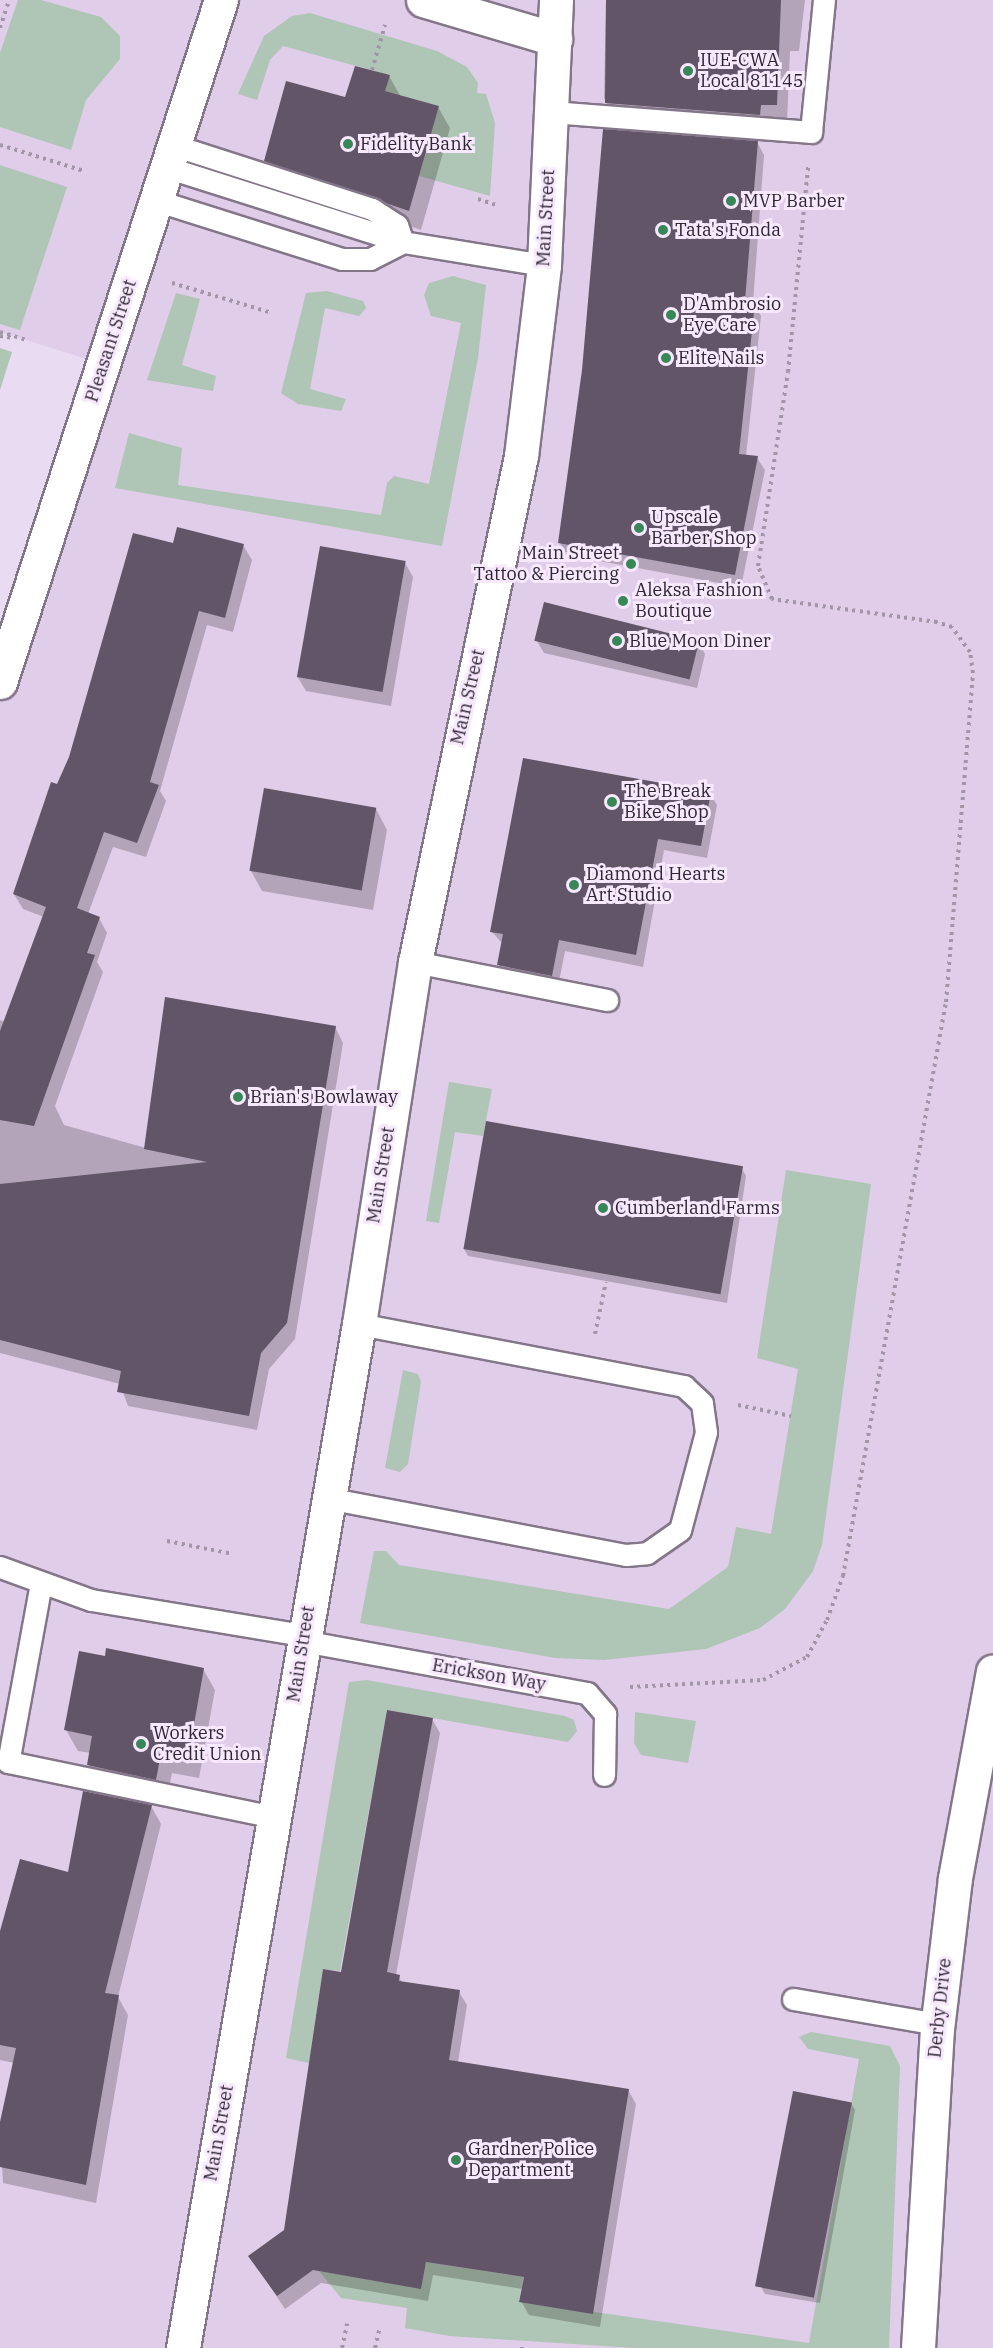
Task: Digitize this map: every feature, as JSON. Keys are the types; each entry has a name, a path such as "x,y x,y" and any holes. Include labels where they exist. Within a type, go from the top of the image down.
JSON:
{"main road":[{"name":"Pleasant Street","path":"0,682 221,0"},
{"path":"423,0 555,39"},
{"name":"Main Street","path":"183,2348 358,1324 415,962 521,456 544,265 556,0"},
{"name":"Derby Drive","path":"918,2348 938,2024 955,1878 993,1671"}],"lane":[{"path":"552,112 811,132 824,0"},
{"path":"169,156 372,209 397,225 403,242"},
{"path":"155,200 342,260 370,259 403,242 544,265"},
{"path":"415,962 607,1000"},
{"path":"327,1498 626,1555 647,1553 680,1530 690,1505 708,1415 695,1396 684,1386 648,1375 358,1324"},
{"name":"Erickson Way","path":"0,1567 91,1600 577,1690 596,1699"},
{"path":"40,1583 8,1762 273,1817"},
{"path":"596,1699 605,1713 604,1775"},
{"path":"793,1999 938,2024"}],"path":[{"path":"0,28 9,0"},
{"path":"372,70 385,25"},
{"path":"596,1699 624,1687 763,1680 807,1656 827,1620 843,1576 946,1002 973,673 970,652 952,627 937,622 772,599 758,566 788,372 811,132"},
{"path":"0,145 84,171"},
{"path":"478,199 499,206"},
{"path":"171,283 272,313"},
{"path":"0,334 27,340 0,334"},
{"path":"589,1365 606,1282"},
{"path":"695,1396 791,1416"},
{"path":"167,1541 233,1554"},
{"path":"342,2348 347,2324"},
{"path":"375,2348 379,2330"}],"shaded area":[{"path":"0,0 993,0 993,2348 0,2348 0,682 103,364 0,332"}],"green space":[{"path":"18,0 41,0 101,17 120,36 120,59 86,100 71,150 0,127 0,53"},
{"path":"310,13 437,51 467,67 478,83 477,93 486,94 495,123 490,196 419,176 439,106 385,91 389,75 283,46 270,60 257,100 238,94 264,36 292,16"},
{"path":"0,165 67,187 20,330 0,324"},
{"path":"453,276 486,285 478,358 442,546 115,488 129,433 182,448 178,485 381,515 387,483 394,476 429,484 461,323 431,316 424,295 429,283"},
{"path":"327,291 363,301 366,308 359,316 325,308 310,389 346,399 341,411 298,404 281,393 306,293"},
{"path":"176,293 200,299 182,365 216,376 213,391 147,380"},
{"path":"0,348 12,352 0,390"},
{"path":"449,1082 492,1089 483,1136 455,1132 439,1223 426,1221"},
{"path":"786,1170 871,1184 822,1545 813,1571 785,1609 760,1628 706,1649 604,1660 555,1658 360,1623 374,1551 386,1551 399,1565 669,1609 728,1567 736,1527 771,1534 798,1369 757,1358"},
{"path":"403,1370 418,1374 421,1382 408,1464 400,1472 385,1468"},
{"path":"367,1680 565,1716 574,1720 577,1731 568,1742 387,1710 340,1971 323,1969 309,2063 286,2058 349,1682"},
{"path":"635,1712 696,1721 688,1763 641,1755 634,1743"},
{"path":"811,2032 890,2046 900,2066 889,2348 634,2348 450,2336 405,2328 407,2308 341,2298 319,2271 421,2288 426,2262 523,2277 519,2301 809,2343 859,2059 808,2049 799,2037"}],"building":[{"path":"606,0 781,0 777,105 761,105 760,115 605,103"},
{"name":"Fidelity Bank","path":"355,66 390,75 385,91 439,106 409,211 264,161 286,81 345,97"},
{"path":"603,129 758,141 745,301 755,302 739,454 758,456 735,575 558,543 582,370"},
{"path":"177,527 244,544 225,618 199,611 150,782 159,785 137,843 104,832 77,908 100,917 87,953 95,955 34,1126 0,1120 0,1031 46,907 13,894 51,782 57,784 69,757 133,533 173,543"},
{"path":"320,546 406,561 383,692 297,677"},
{"name":"Blue Moon Diner","path":"544,602 699,641 690,680 534,641"},
{"name":"Diamond Hearts Art Studio","path":"523,758 711,792 701,846 658,839 636,955 559,940 552,976 497,965 503,934 490,932"},
{"path":"264,788 376,808 362,891 249,871"},
{"path":"165,997 336,1026 287,1323 261,1353 249,1416 117,1392 121,1371 0,1340 0,1184 207,1162 144,1149"},
{"name":"Cumberland Farms","path":"486,1121 743,1166 720,1294 463,1249"},
{"name":"Workers Credit Union","path":"106,1648 204,1668 188,1758 161,1753 156,1780 87,1765 92,1736 64,1730 79,1651 105,1656"},
{"name":"Gardner Police Department","path":"387,1710 433,1718 387,1972 400,1975 399,1981 460,1990 449,2060 629,2089 593,2314 519,2302 524,2277 426,2262 421,2289 313,2270 277,2296 248,2256 284,2230 323,1969 341,1972"},
{"path":"83,1791 152,1805 105,1993 119,1995 86,2185 0,2167 0,2122 16,2048 0,2045 0,1931 20,1859 68,1872"},
{"path":"793,2091 852,2102 814,2298 755,2286"}],"place":[{"name":"IUE-CWA Local 81145","path":"688,71"},
{"name":"Fidelity Bank","path":"348,144"},
{"name":"MVP Barber","path":"731,201"},
{"name":"Tata's Fonda","path":"663,230"},
{"name":"D'Ambrosio Eye Care","path":"671,315"},
{"name":"Elite Nails","path":"666,358"},
{"name":"Upscale Barber Shop","path":"639,528"},
{"name":"Main Street Tattoo & Piercing","path":"631,564"},
{"name":"Aleksa Fashion Boutique","path":"623,601"},
{"name":"Blue Moon Diner","path":"617,641"},
{"name":"The Break Bike Shop","path":"612,802"},
{"name":"Diamond Hearts Art Studio","path":"574,885"},
{"name":"Brian's Bowlaway","path":"238,1097"},
{"name":"Cumberland Farms","path":"603,1208"},
{"name":"Workers Credit Union","path":"141,1744"},
{"name":"Gardner Police Department","path":"456,2160"}]}
